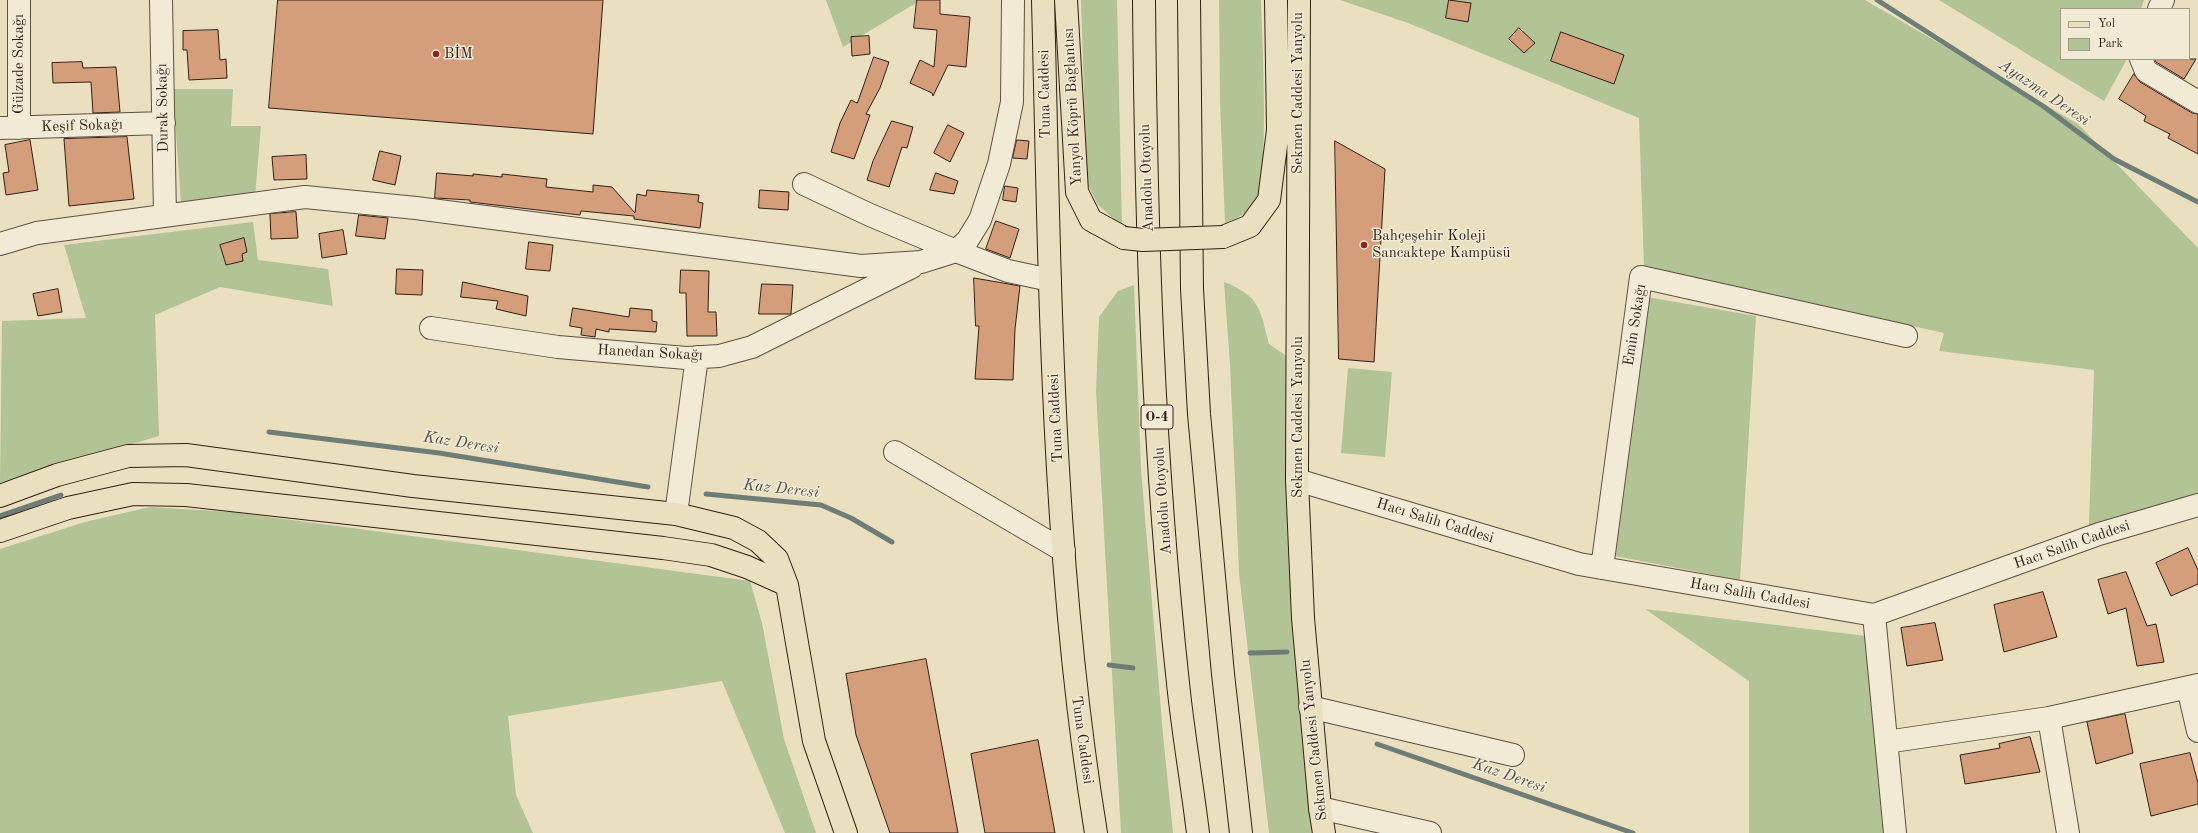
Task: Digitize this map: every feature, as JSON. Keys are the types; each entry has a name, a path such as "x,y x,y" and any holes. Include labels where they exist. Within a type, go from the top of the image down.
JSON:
{"main road":[{"name":"Tuna Caddesi","path":"1043,0 1050,280 1057,457 1072,656 1082,744 1096,833"},
{"name":"Yanyol Köprü Bağlantısı","path":"1066,0 1077,192 1091,220 1124,238 1144,240 1223,237 1250,226 1270,200 1278,130 1276,0"},
{"name":"Anadolu Otoyolu","path":"1144,0 1145,136 1150,300 1159,462 1178,683 1198,833"},
{"path":"1189,0 1192,290 1198,406 1223,674 1241,833"},
{"name":"Sekmen Caddesi Yanyolu","path":"1299,0 1297,480 1303,618 1310,707 1320,808 1324,833"},
{"path":"0,496 57,475 128,456 186,455 414,486 676,514 734,528 758,541 777,559 787,585 814,740 846,833"},
{"path":"0,531 68,508 133,494 186,495 663,548 711,555 747,567 787,585"}],"street":[{"name":"Gülzade Sokağı","path":"10,128 19,0"},
{"name":"Durak Sokağı","path":"161,0 165,216"},
{"path":"0,244 37,233 305,197 416,208 861,266 921,262 956,251 967,241 980,220 999,164 1012,102 1014,0"},
{"path":"2141,60 2146,71 2198,102"},
{"name":"Keşif Sokağı","path":"10,128 164,123"},
{"path":"804,184 870,215 956,251 1008,271 1050,280"},
{"name":"Hanedan Sokağı","path":"431,328 558,347 697,357 719,356 752,347 921,262"},
{"name":"Emin Sokağı","path":"1602,568 1641,277 1906,336"},
{"path":"676,514 697,357"},
{"path":"895,452 1064,551"},
{"name":"Hacı Salih Caddesi","path":"1297,480 1579,564 1874,615 2099,534 2198,505"},
{"path":"1874,615 1895,833"},
{"path":"1886,742 2049,718 2193,686 2198,731"},
{"path":"1310,707 1513,755"},
{"path":"2049,718 2068,833"},
{"path":"1320,808 1430,833"}],"green space":[{"path":"826,0 921,0 843,47"},
{"path":"1081,0 1117,0 1122,226 1098,205 1087,183"},
{"path":"1219,0 1261,0 1264,107 1264,139 1260,190 1255,203 1249,210 1237,218 1225,223 1220,102"},
{"path":"1340,0 1865,0 2078,124 2198,248 2198,517 2104,545 2089,525 2094,370 1939,351 1944,333 1644,267 1639,118 1408,23"},
{"path":"1939,0 2144,0 2141,8 2060,8 2060,60 2126,60 2104,101"},
{"path":"173,89 233,89 231,126 261,126 255,197 181,204"},
{"path":"253,222 258,260 328,269 333,306 220,287 155,315 159,436 0,483 2,321 86,318 64,245"},
{"path":"1224,282 1236,287 1252,299 1257,305 1269,344 1291,359 1326,833 1269,833 1239,573 1230,365"},
{"path":"1134,285 1141,469 1163,735 1173,833 1121,833 1096,391 1099,317 1118,291"},
{"path":"1647,297 1756,316 1740,580 1615,556"},
{"path":"1348,368 1392,372 1385,457 1341,453"},
{"path":"150,507 232,512 750,581 762,623 784,739 816,833 785,833 722,681 508,716 516,795 533,833 0,833 0,549 85,522"},
{"path":"1645,609 1875,637 1890,833 1749,833 1749,681"}],"building":[{"name":"BİM","path":"278,0 603,0 593,134 269,108"},
{"path":"917,0 940,0 940,14 970,17 966,67 948,65 933,96 932,93 910,83 920,60 934,67 937,30 914,28"},
{"path":"1449,0 1471,3 1468,22 1446,18"},
{"path":"1519,28 1535,43 1524,53 1509,39"},
{"path":"218,30 220,60 226,59 227,78 189,80 187,50 183,50 183,31"},
{"path":"1561,32 1624,55 1614,84 1551,61"},
{"path":"869,36 870,54 852,56 851,37"},
{"path":"874,57 889,62 880,88 866,114 870,115 854,159 831,152 840,123 851,100 857,103"},
{"path":"2196,59 2184,79 2156,62 2155,60"},
{"path":"82,62 83,68 116,67 120,112 93,113 91,82 53,83 52,63"},
{"path":"2134,74 2140,82 2192,113 2198,114 2198,154 2168,138 2170,134 2144,121 2146,116 2119,99"},
{"path":"892,121 913,127 907,148 902,147 889,187 867,180 873,161"},
{"path":"948,125 964,133 950,162 934,153"},
{"path":"127,137 134,199 69,206 64,139"},
{"path":"30,140 38,190 6,195 3,173 9,172 5,145"},
{"path":"1017,140 1029,141 1027,159 1013,158"},
{"path":"1335,141 1385,169 1374,362 1339,359"},
{"path":"380,151 401,156 395,185 373,180"},
{"path":"306,155 307,179 274,180 272,157"},
{"path":"437,173 473,176 473,174 502,177 502,174 547,179 546,187 593,192 593,185 612,187 635,213 637,194 646,196 647,190 699,195 698,202 703,203 700,228 634,219 634,216 581,211 580,215 470,202 470,200 435,198"},
{"path":"936,173 958,181 954,194 930,190"},
{"path":"1005,186 1018,188 1016,202 1003,200"},
{"path":"760,190 789,192 788,210 759,208"},
{"path":"296,212 298,238 271,239 270,214"},
{"path":"359,215 388,218 385,239 356,236"},
{"path":"996,221 1019,229 1010,258 986,249"},
{"path":"343,230 347,254 322,258 319,234"},
{"path":"244,238 247,252 242,254 243,261 226,265 220,245"},
{"path":"529,242 553,245 550,271 526,269"},
{"path":"397,269 423,270 422,295 396,294"},
{"path":"681,270 709,271 708,312 716,312 717,336 687,336 686,293 680,293"},
{"path":"974,278 1020,286 1015,329 1013,380 975,379 979,326 976,326"},
{"path":"463,282 528,296 526,316 496,309 498,301 461,297"},
{"path":"762,284 793,285 791,314 759,314"},
{"path":"58,289 62,312 38,316 33,294"},
{"path":"573,308 629,317 630,308 652,310 652,321 657,322 656,332 609,329 609,332 596,329 595,337 581,335 582,328 570,326"},
{"path":"2188,548 2198,570 2198,584 2171,596 2156,563"},
{"path":"2126,572 2147,626 2156,624 2164,662 2137,666 2126,608 2108,614 2098,580"},
{"path":"2043,592 2057,637 2004,652 1994,605"},
{"path":"1935,623 1943,660 1907,666 1901,628"},
{"path":"926,659 958,833 890,833 856,735 846,674"},
{"path":"2125,714 2133,753 2096,764 2087,722"},
{"path":"2030,737 2040,772 1965,784 1960,755 2000,748 1999,744"},
{"path":"1038,740 1055,833 985,833 971,754"},
{"path":"2190,753 2198,783 2198,804 2151,816 2140,764"}],"waterway":[{"name":"Ayazma Deresi","path":"1877,0 2043,106 2114,159 2198,202"},
{"name":"Kaz Deresi","path":"269,432 439,453 648,487"},
{"name":"Kaz Deresi","path":"706,494 821,505 851,518 892,542"},
{"name":"Kaz Deresi","path":"0,516 61,495"},
{"name":"Kaz Deresi","path":"1250,653 1287,652"},
{"name":"Kaz Deresi","path":"1109,665 1133,668"},
{"name":"Kaz Deresi","path":"1377,744 1633,833"}],"place":[{"name":"BİM","path":"436,54"},
{"name":"Bahçeşehir Koleji Sancaktepe Kampüsü","path":"1364,245"}]}
